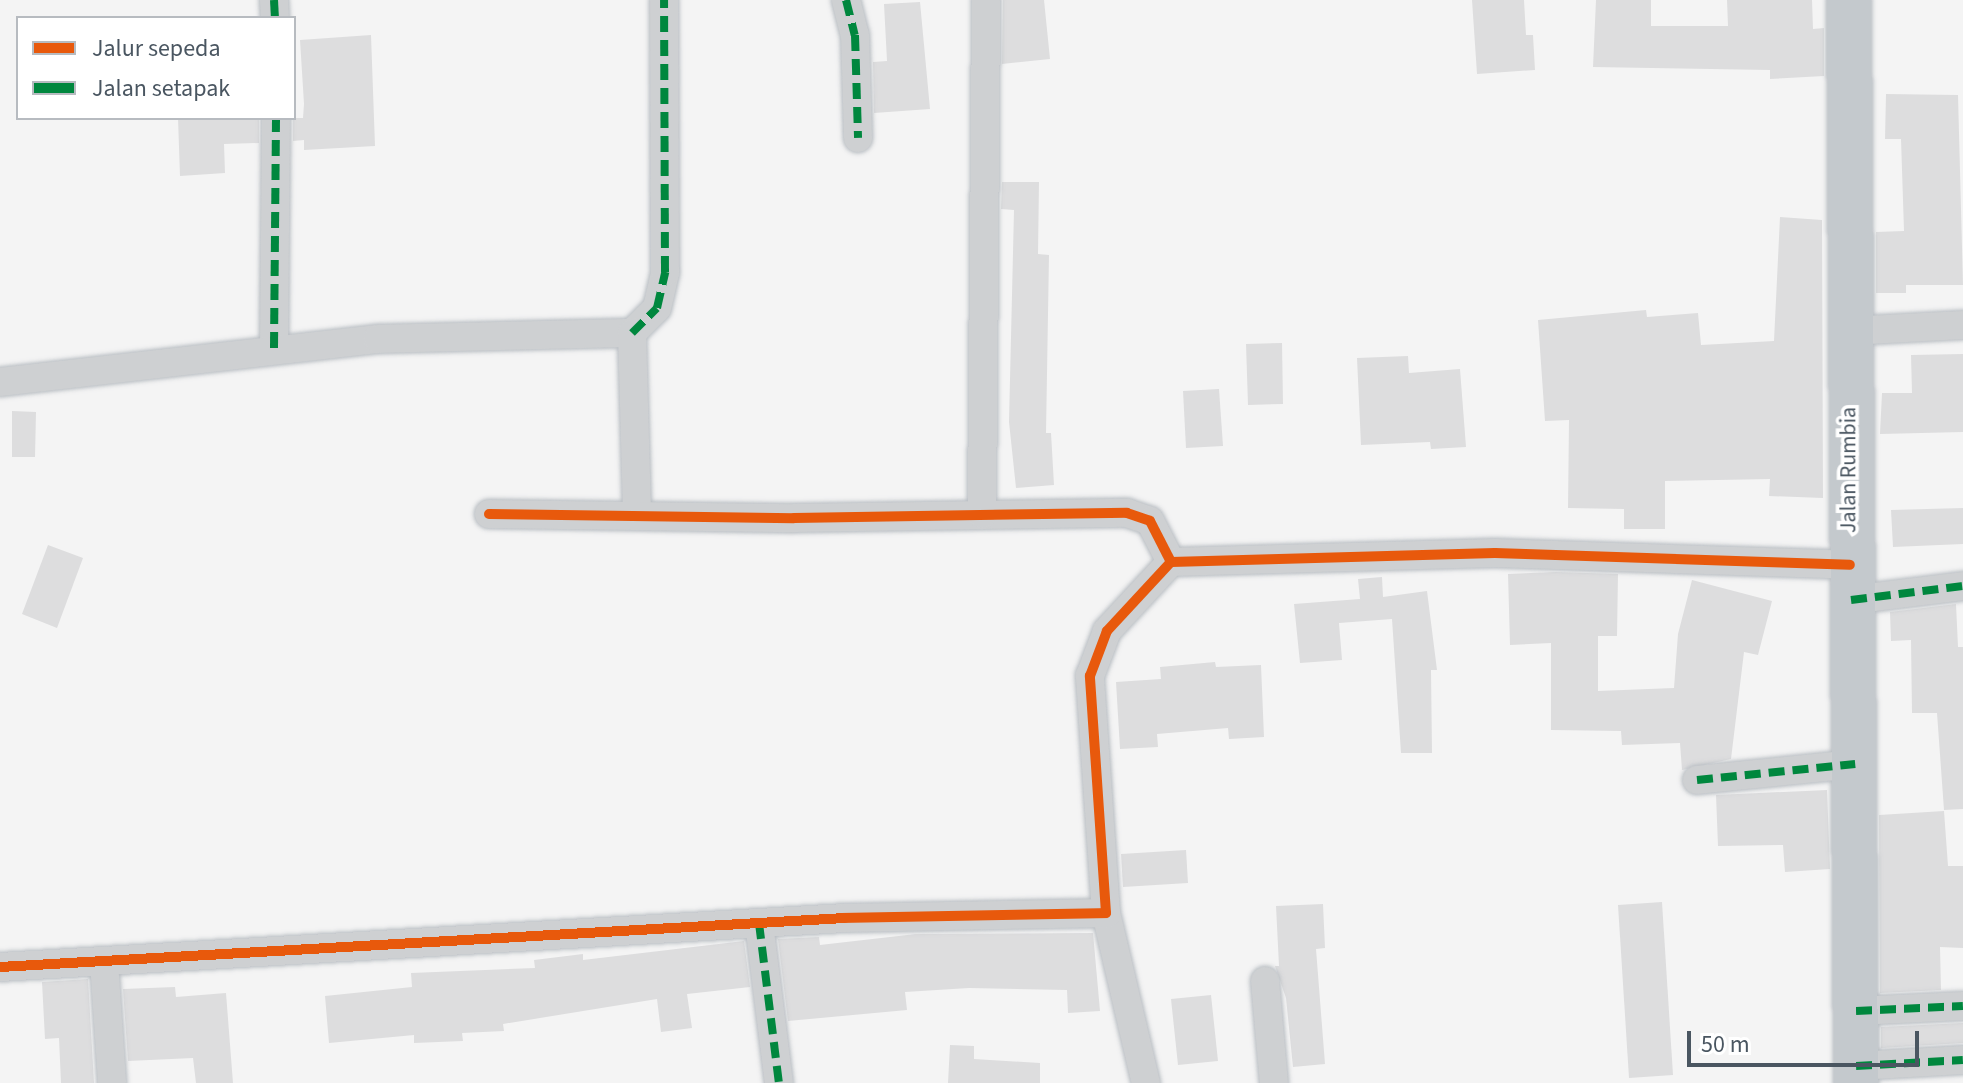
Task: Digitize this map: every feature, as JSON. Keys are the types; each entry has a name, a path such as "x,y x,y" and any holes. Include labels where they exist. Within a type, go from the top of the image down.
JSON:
{"highway":[{"name":"Jalan Rumbia","path":"1849,0 1850,583 1855,764 1856,1074"}],"street":[{"path":"0,382 274,348 544,331 632,333 657,308 665,272 664,0"},
{"path":"846,0 855,35 858,138"},
{"path":"982,514 986,0"},
{"path":"274,348 276,120"},
{"path":"1849,331 1963,325"},
{"path":"632,333 637,516"},
{"path":"489,514 1141,515 1159,533 1171,562"},
{"path":"1146,1083 1106,913 1090,676 1107,631 1171,562 1495,553 1850,583 1963,586"},
{"path":"1697,780 1855,764"},
{"path":"0,967 759,923 1106,913"},
{"path":"759,923 779,1083"},
{"path":"104,961 112,1083"},
{"path":"1265,981 1274,1083"},
{"path":"1856,1011 1963,1006"},
{"path":"1856,1074 1963,1060"}],"building":[{"path":"1003,0 1044,0 1050,59 1002,64"},
{"path":"1472,0 1524,0 1526,35 1533,35 1535,70 1477,74"},
{"path":"1596,0 1651,0 1651,26 1728,26 1727,0 1812,0 1813,29 1824,28 1824,76 1770,79 1770,70 1593,67"},
{"path":"920,2 930,109 874,113 873,62 887,61 884,4"},
{"path":"371,35 375,146 304,150 304,140 293,141 293,120 303,118 304,104 300,40"},
{"path":"1886,94 1958,95 1963,285 1906,285 1906,293 1876,293 1876,232 1904,231 1901,139 1885,139"},
{"path":"178,120 259,120 259,143 224,144 225,173 180,176"},
{"path":"1002,182 1039,182 1038,254 1049,255 1046,433 1051,433 1054,485 1016,488 1009,422 1014,210 1001,209"},
{"path":"1780,217 1822,220 1823,498 1769,496 1770,479 1665,481 1665,529 1624,529 1624,509 1568,508 1569,420 1545,421 1538,320 1646,310 1647,317 1698,313 1701,345 1774,341"},
{"path":"1282,343 1283,404 1248,405 1246,344"},
{"path":"1963,354 1963,432 1880,434 1882,393 1912,393 1911,355"},
{"path":"1408,356 1409,373 1460,369 1466,447 1431,449 1430,442 1361,445 1357,358"},
{"path":"1219,389 1223,446 1186,448 1183,391"},
{"path":"12,411 36,412 35,457 12,457"},
{"path":"1963,508 1963,544 1893,547 1891,510"},
{"path":"48,545 83,558 57,628 22,614"},
{"path":"1508,574 1618,574 1617,636 1598,636 1598,691 1674,688 1678,634 1692,580 1772,601 1758,655 1744,652 1731,759 1682,770 1680,743 1622,745 1621,731 1551,730 1551,643 1510,645"},
{"path":"1382,577 1383,597 1427,591 1437,670 1431,670 1432,753 1401,753 1392,619 1339,623 1342,660 1300,663 1294,604 1360,599 1358,579"},
{"path":"1956,604 1958,647 1963,647 1963,809 1944,810 1937,713 1912,713 1911,640 1891,641 1890,612"},
{"path":"1215,662 1216,667 1261,665 1264,737 1229,739 1228,728 1157,734 1158,747 1120,749 1116,682 1161,679 1160,667"},
{"path":"1827,790 1830,869 1785,872 1783,845 1718,846 1716,795"},
{"path":"1944,811 1948,866 1963,866 1963,948 1940,947 1941,990 1880,993 1879,815"},
{"path":"1186,850 1188,883 1123,887 1121,854"},
{"path":"1662,902 1673,1075 1629,1078 1618,905"},
{"path":"1323,904 1325,948 1316,949 1325,1064 1293,1067 1286,998 1275,966 1279,966 1276,906"},
{"path":"1093,933 1100,1011 1068,1013 1067,990 969,988 905,992 907,1010 788,1021 778,939 819,937 820,945 916,934"},
{"path":"744,941 750,987 687,994 692,1028 661,1032 657,999 503,1024 504,1031 462,1033 463,1041 414,1043 414,1035 329,1043 325,996 412,987 411,973 535,968 534,960 583,954 583,960"},
{"path":"88,979 94,1083 61,1083 59,1038 45,1039 42,982"},
{"path":"175,987 176,997 226,993 233,1083 196,1083 193,1058 128,1061 123,989"},
{"path":"1211,995 1218,1061 1178,1065 1171,999"},
{"path":"1963,1023 1963,1043 1881,1048 1881,1027"},
{"path":"950,1045 974,1046 974,1059 1040,1063 1040,1083 948,1083"}],"marked path":[{"path":"274,0 275,16"},
{"path":"632,333 657,308 665,272 664,0"},
{"path":"846,0 855,35 858,138"},
{"path":"274,348 276,120"},
{"path":"1851,600 1963,586"},
{"path":"1697,780 1855,764"},
{"path":"759,923 779,1083"},
{"path":"1856,1011 1963,1006"},
{"path":"1856,1066 1963,1060"}],"cycle path":[{"path":"489,514 794,518 1127,513 1150,521 1171,562 1495,553 1850,565"},
{"path":"0,967 845,918 1106,913 1090,676 1107,631 1171,562"}]}
